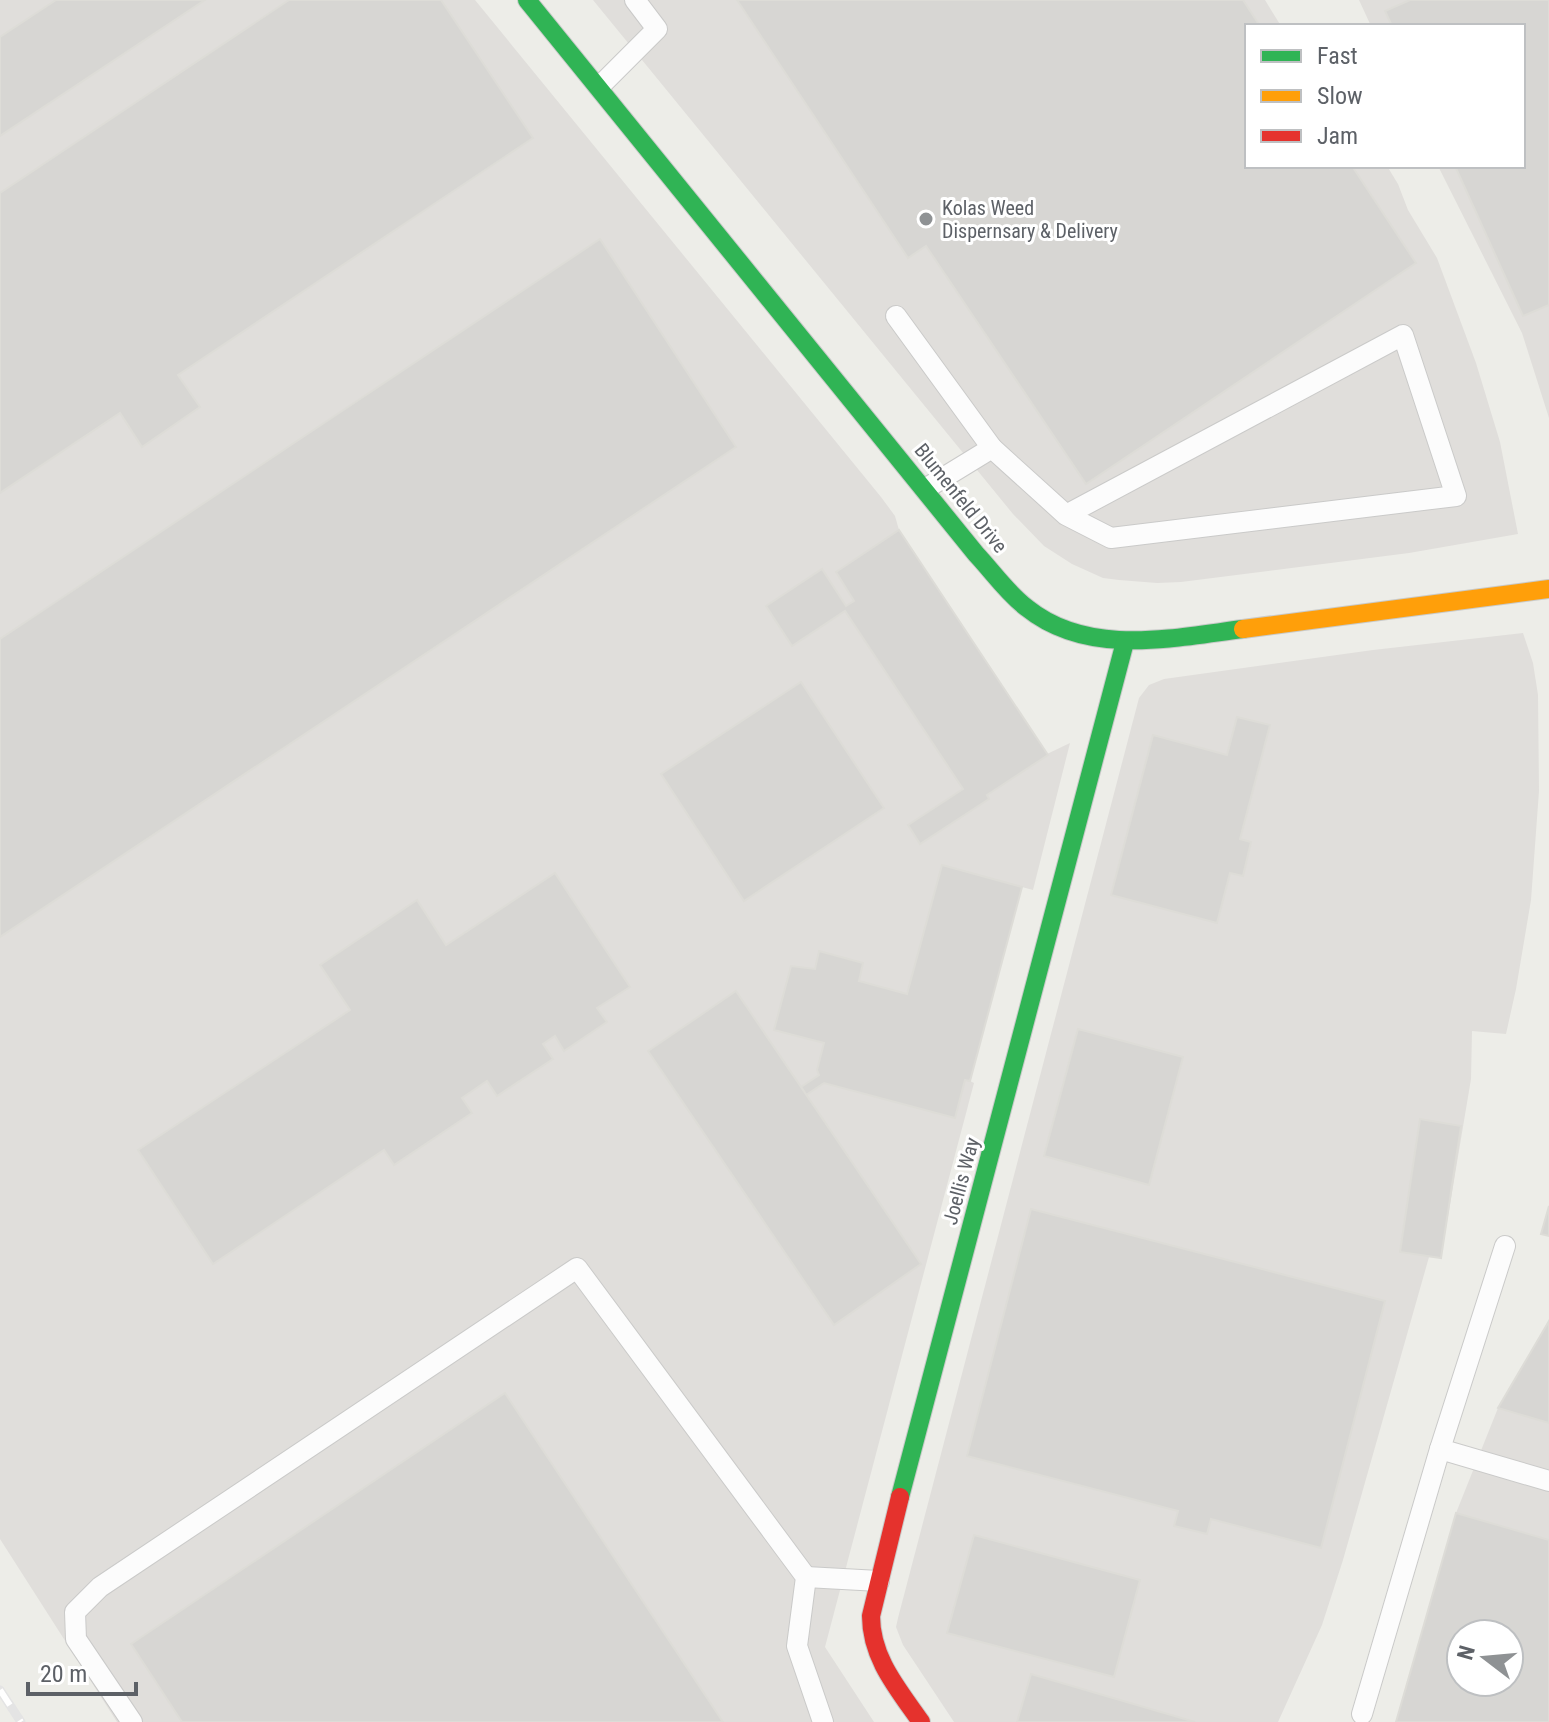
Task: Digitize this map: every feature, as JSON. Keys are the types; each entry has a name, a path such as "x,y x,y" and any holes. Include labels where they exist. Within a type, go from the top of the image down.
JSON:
{"street":[{"name":"Blumenfeld Drive","path":"527,0 976,554 1031,612 1052,625 1074,633 1125,642 1549,589"},
{"name":"Joellis Way","path":"921,1722 880,1660 869,1633 879,1581 1125,642"}],"lane":[{"path":"599,87 657,29 635,0"},
{"path":"896,316 992,448 1066,515 1111,538 1456,496 1403,335 1066,515"},
{"path":"925,489 992,448"},
{"path":"1362,1714 1440,1449 1505,1246"},
{"path":"132,1722 76,1639 75,1612 100,1587 577,1268 806,1577 797,1646 823,1722"},
{"path":"1440,1449 1549,1481"},
{"path":"806,1577 879,1581"}],"shaded area":[{"path":"0,0 475,0 881,497 895,516 899,530 1047,754 1070,743 1033,890 1022,887 970,1081 974,1083 825,1647 874,1722 117,1722 0,1539"},
{"path":"593,0 1265,0 1280,24 1245,24 1245,168 1388,168 1408,210 1437,258 1476,363 1500,442 1518,534 1409,553 1157,583 1103,578 1072,564 1044,546 1013,514"},
{"path":"1359,0 1549,0 1549,418 1522,333 1439,168 1525,168 1525,24 1370,24"},
{"path":"1523,633 1533,663 1538,695 1539,791 1531,900 1506,1034 1472,1031 1471,1079 1441,1258 1429,1257 1322,1625 1278,1722 954,1722 903,1645 896,1627 1139,698 1149,685 1164,679"},
{"path":"1549,1321 1549,1722 1396,1722 1456,1513 1498,1408"}],"building":[{"path":"56,0 205,0 0,136 0,37"},
{"path":"289,0 441,0 533,138 178,375 200,407 142,447 120,413 0,493 0,193"},
{"path":"737,0 1243,0 1259,24 1245,24 1245,168 1353,168 1416,263 1086,484 926,246 908,258"},
{"path":"1410,0 1549,0 1549,305 1523,316 1456,168 1525,168 1525,24 1391,24 1385,11"},
{"path":"600,239 736,447 0,937 0,639"},
{"path":"899,530 1048,755 987,795 989,799 920,844 908,825 963,789 845,611 792,646 766,606 822,569 846,606 854,601 836,572"},
{"path":"801,682 884,808 744,901 661,774"},
{"path":"1237,717 1270,725 1240,839 1251,842 1243,876 1230,873 1217,923 1111,895 1153,735 1227,755"},
{"path":"942,865 1022,887 970,1081 965,1080 955,1118 824,1083 806,1095 801,1087 819,1075 817,1070 824,1043 774,1030 791,966 815,969 819,951 863,963 859,981 907,994"},
{"path":"555,873 630,987 597,1008 607,1022 564,1051 555,1036 543,1044 553,1059 497,1096 487,1081 462,1098 472,1113 394,1165 384,1150 213,1264 138,1150 350,1010 320,965 417,900 446,945"},
{"path":"736,991 921,1264 834,1325 648,1051"},
{"path":"1078,1029 1183,1057 1149,1185 1044,1156"},
{"path":"1420,1119 1461,1126 1441,1258 1400,1252"},
{"path":"1549,1206 1549,1236 1541,1234"},
{"path":"1031,1209 1385,1301 1321,1548 1211,1519 1207,1534 1174,1526 1178,1511 967,1456"},
{"path":"1549,1321 1549,1423 1498,1408"},
{"path":"505,1393 723,1722 182,1722 131,1644"},
{"path":"1456,1513 1549,1540 1549,1722 1396,1722"},
{"path":"974,1535 1140,1580 1114,1677 947,1633"},
{"path":"1031,1674 1195,1722 1017,1722"}],"railway":[{"path":"0,1690 21,1722"}],"traffic: fast":[{"path":"527,0 976,554 1020,602 1051,623 1103,639 1160,639 1243,629"},
{"path":"900,1497 1125,642"}],"traffic: slow":[{"path":"1243,629 1549,589"}],"traffic: jam":[{"path":"900,1497 871,1616 872,1631 887,1672 921,1722"}],"place":[{"name":"Kolas Weed Dispernsary & Delivery","path":"926,219"}]}
